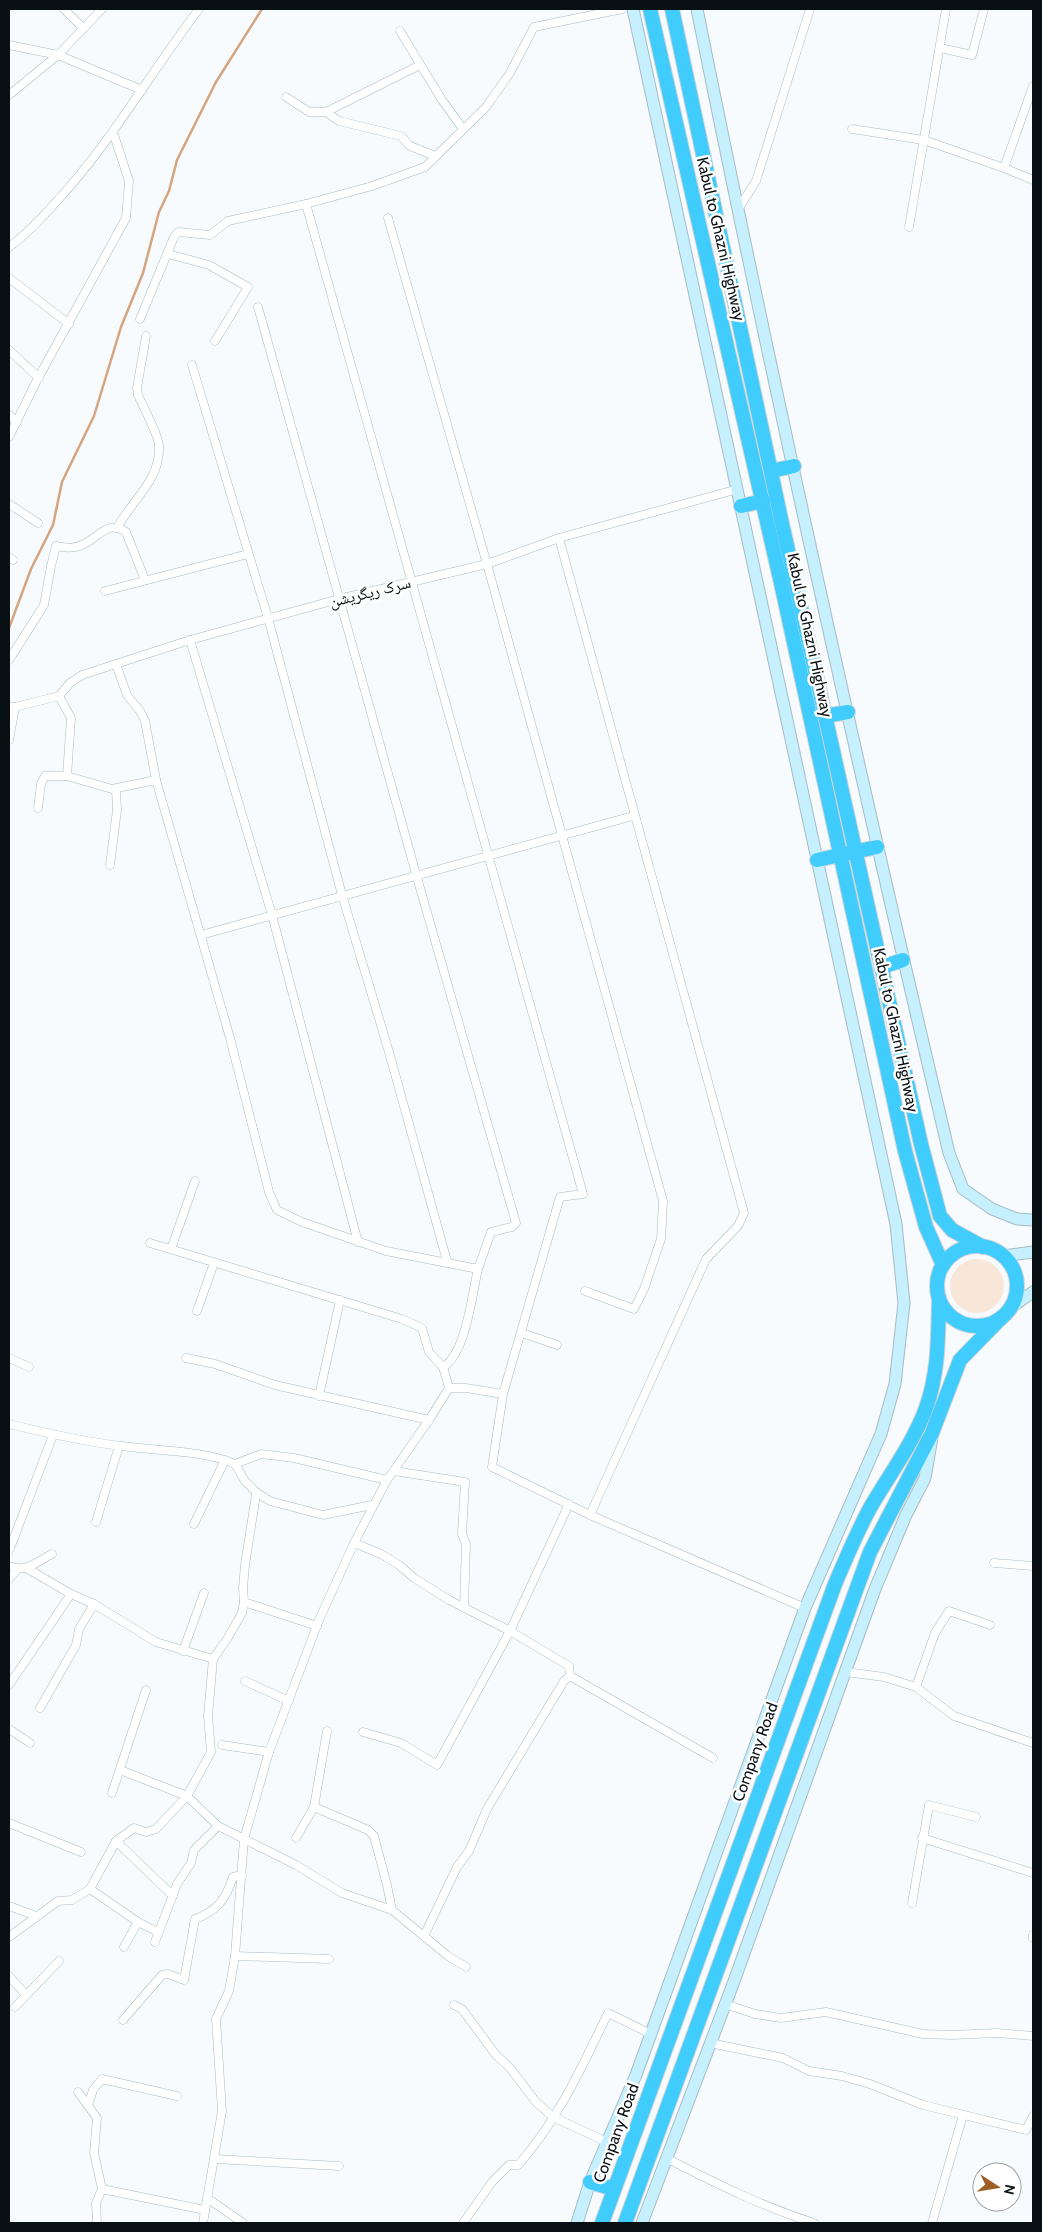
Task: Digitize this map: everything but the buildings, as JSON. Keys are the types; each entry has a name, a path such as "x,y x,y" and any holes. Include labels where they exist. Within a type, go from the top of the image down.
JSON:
{"highway":[{"name":"Kabul to Ghazni Highway","path":"650,9 763,501 774,521 825,716 921,1144 940,1216 952,1230 983,1247"},
{"name":"Kabul to Ghazni Highway","path":"672,9 771,471 774,521 840,856 905,1151 926,1227 943,1265"},
{"path":"771,471 794,466"},
{"path":"741,506 763,501"},
{"path":"825,716 848,712"},
{"path":"817,860 876,847"},
{"path":"882,967 903,960"},
{"path":"625,2223 870,1552 932,1433 960,1360 1006,1313 1016,1293 1017,1284 1013,1269 1002,1256 983,1247 971,1247 960,1250 951,1256 943,1265 938,1281 939,1298 948,1314 965,1324 984,1326 1006,1313"},
{"name":"Company Road","path":"602,2223 836,1584 866,1516 906,1450 926,1408 937,1363 939,1298"},
{"path":"590,2182 614,2189"}],"street":[{"path":"64,9 83,28"},
{"path":"9,95 58,55 102,9"},
{"path":"9,247 25,235 76,181 114,132 198,9"},
{"path":"140,319 174,237 181,232 210,235 228,221 306,204 372,186 425,167 486,107 510,73 534,27 622,9"},
{"path":"577,2223 590,2182 650,2034 805,1608 881,1434 895,1384 904,1303 896,1224 633,9"},
{"path":"697,9 737,210 876,847 949,1153 963,1189 992,1209 1017,1219 1033,1220"},
{"path":"737,210 756,181 810,9"},
{"path":"909,227 946,9"},
{"path":"940,48 972,55 984,9"},
{"path":"400,31 463,130"},
{"path":"9,45 58,55 142,90"},
{"path":"286,97 309,112 326,112 420,65"},
{"path":"1004,168 1033,86"},
{"path":"326,112 338,121 401,136 410,146 435,156"},
{"path":"852,129 924,140 1033,180"},
{"path":"9,438 39,378 126,218 129,181 114,132"},
{"path":"306,204 583,1194 560,1197 503,1394 492,1467 590,1515 805,1608"},
{"path":"388,218 487,564 662,1201 662,1239 644,1289 634,1309 585,1291"},
{"path":"168,254 209,265 248,287 214,341"},
{"path":"9,278 68,324"},
{"path":"258,308 416,874 516,1222 512,1227 491,1232 478,1269 460,1348 451,1362 443,1367"},
{"path":"117,528 152,477 157,465 159,444 138,395 137,388 146,336"},
{"path":"9,350 39,378"},
{"path":"192,365 268,618 342,895 389,1052 447,1261"},
{"path":"9,414 17,422"},
{"name":"سرک ریگریشن","path":"12,707 58,696 70,683 82,675 190,640 339,599 487,564 559,538 738,489"},
{"path":"9,504 38,523"},
{"path":"9,660 44,605 56,546 70,549 84,544 106,528 117,528 126,532 146,580"},
{"path":"559,538 633,816 744,1213 738,1226 706,1260 590,1515"},
{"path":"106,591 248,554"},
{"path":"190,640 272,915 358,1242"},
{"path":"116,664 127,695 140,711 145,721 156,780 230,1038 269,1192 277,1210 302,1222 386,1251 447,1261 478,1269"},
{"path":"58,696 71,718 67,776"},
{"path":"9,740 12,707"},
{"path":"38,808 41,784 45,776 67,776 112,789 156,780"},
{"path":"110,865 117,810 116,789"},
{"path":"201,935 416,874 633,816"},
{"path":"171,1249 195,1181"},
{"path":"150,1243 402,1319 422,1328 430,1352 443,1367 449,1388 430,1420 387,1480 372,1505 317,1626 269,1752 244,1839 235,1956 229,1991 216,2019 222,2111 203,2223"},
{"path":"1002,1256 1033,1252"},
{"path":"197,1311 214,1262"},
{"path":"1006,1313 1033,1292"},
{"path":"319,1396 340,1300"},
{"path":"522,1333 557,1346"},
{"path":"9,1358 29,1368"},
{"path":"186,1358 215,1364 275,1385 430,1420"},
{"path":"449,1388 466,1388 503,1394"},
{"path":"9,1424 53,1435 118,1446 225,1460 235,1464 256,1492 270,1501 323,1515 372,1505"},
{"path":"642,2223 725,2004 875,1589 906,1515 925,1478 932,1433"},
{"path":"9,1551 53,1435"},
{"path":"96,1522 118,1446"},
{"path":"235,1464 261,1454 294,1458 387,1480"},
{"path":"194,1524 225,1460"},
{"path":"394,1471 465,1482 462,1534 466,1544 464,1607"},
{"path":"9,1937 58,1901 72,1900 90,1889 116,1841 134,1828 146,1832 156,1829 187,1796 211,1752 208,1716 213,1660 242,1613 245,1565 256,1492"},
{"path":"363,1732 401,1744 437,1765 510,1631 569,1504"},
{"path":"354,1543 381,1554 414,1578 569,1666 570,1676"},
{"path":"28,1569 52,1554"},
{"path":"994,1562 1033,1566"},
{"path":"9,1566 18,1569 28,1569 71,1594 94,1604 156,1642 213,1660"},
{"path":"9,1579 18,1569"},
{"path":"183,1651 204,1593"},
{"path":"9,1685 71,1594"},
{"path":"244,1602 317,1626"},
{"path":"40,1708 76,1645 79,1629 94,1604"},
{"path":"916,1687 936,1633 949,1611 990,1625"},
{"path":"846,1672 884,1677 916,1687 954,1716 1033,1743"},
{"path":"570,1676 713,1758"},
{"path":"424,1936 457,1867 469,1851 487,1809 564,1681 570,1676"},
{"path":"244,1681 289,1701"},
{"path":"112,1793 146,1690"},
{"path":"9,1729 30,1743"},
{"path":"296,1838 314,1807 327,1731"},
{"path":"222,1746 269,1752"},
{"path":"120,1770 187,1796 218,1826 296,1865 342,1893 392,1910 448,1956 466,1967"},
{"path":"912,1903 929,1805 976,1817"},
{"path":"314,1807 368,1830 374,1836 392,1910"},
{"path":"9,1823 81,1852"},
{"path":"155,1942 177,1884 192,1863 194,1850 218,1826"},
{"path":"922,1838 1033,1873"},
{"path":"116,1841 174,1896"},
{"path":"123,2020 162,1975 168,1974 184,1980 195,1919 224,1901 233,1877 242,1875"},
{"path":"90,1889 138,1922 158,1932"},
{"path":"9,1906 36,1916"},
{"path":"124,1947 138,1922"},
{"path":"235,1956 329,1960"},
{"path":"15,2007 59,1961"},
{"path":"9,1976 26,1995"},
{"path":"725,2004 755,2014 781,2018 826,2012 923,2034 952,2035 997,2032 1033,2036"},
{"path":"454,2005 462,2009 496,2055 510,2068 536,2102 553,2117 607,2142"},
{"path":"463,2223 492,2182 509,2165 518,2165 553,2117 608,2013 650,2034"},
{"path":"710,2043 783,2058 809,2071 842,2076 870,2084 923,2105 963,2116 1026,2130 1033,2116"},
{"path":"88,2105 93,2090 102,2079 177,2096"},
{"path":"78,2092 96,2118 94,2153 102,2189 96,2203 97,2223"},
{"path":"932,2223 963,2116"},
{"path":"666,2158 736,2194 814,2223"},
{"path":"215,2159 339,2166"},
{"path":"102,2189 205,2210"},
{"path":"207,2198 243,2223"}],"shaded area":[{"path":"977,1259 987,1261 996,1267 1002,1276 1004,1286 1002,1296 996,1305 987,1311 977,1313 967,1311 958,1305 952,1296 950,1286 952,1276 958,1267 967,1261"}],"waterway":[{"path":"9,628 31,569 53,525 62,482 94,416 121,327 143,273 159,212 169,191 177,160 216,82 262,9"}]}
